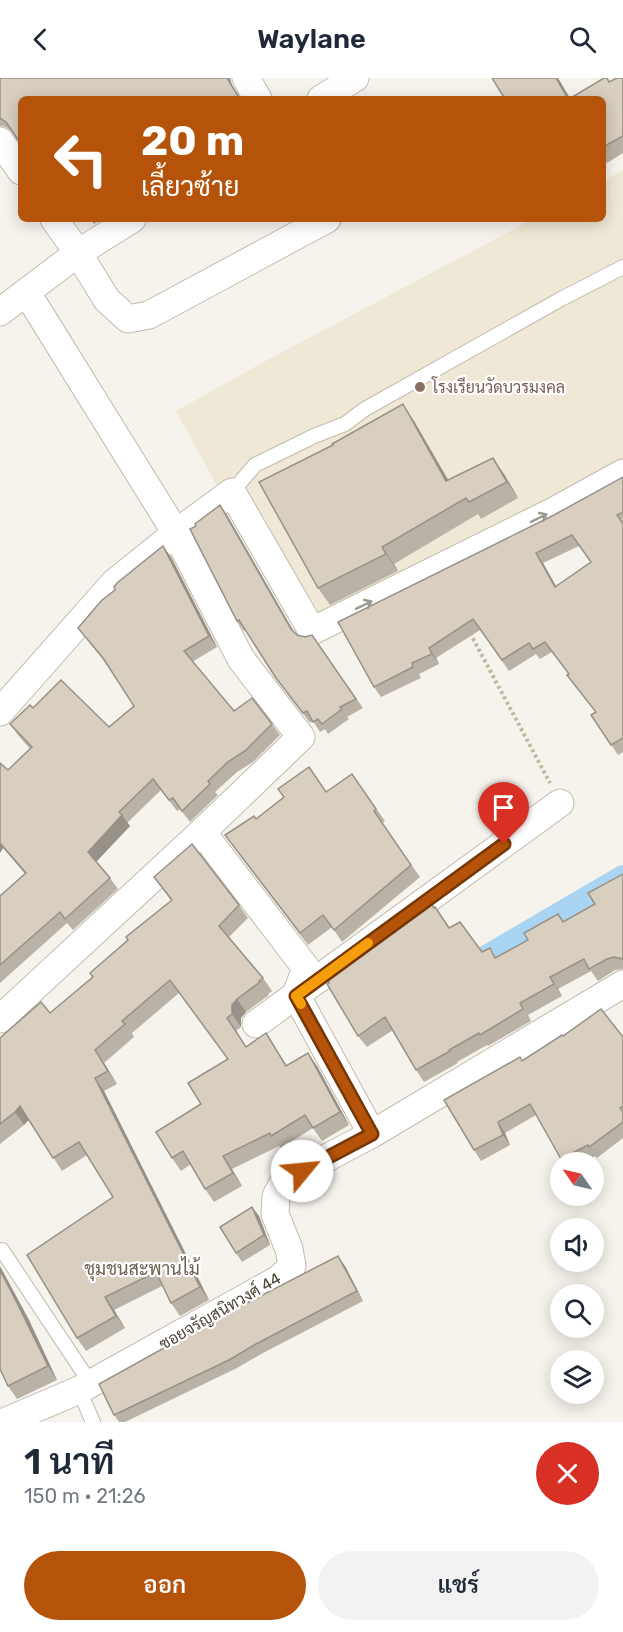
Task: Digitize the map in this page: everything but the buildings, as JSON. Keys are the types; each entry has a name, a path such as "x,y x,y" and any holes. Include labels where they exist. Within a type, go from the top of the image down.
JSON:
{"street":[{"path":"246,78 256,96"},
{"path":"326,96 355,78"},
{"path":"0,141 18,167"},
{"path":"56,222 107,300 128,319 149,315 321,222"},
{"path":"0,312 78,253 127,222"},
{"path":"0,1019 301,737 241,659 176,533 27,293"},
{"path":"0,712 114,583 232,492 312,631 554,511 623,473"},
{"path":"256,1024 560,803"},
{"path":"202,832 306,968 296,996 372,1134"},
{"name":"ซอยจรัญสนิทวงศ์ 44","path":"4,1422 85,1387 279,1279 292,1266 289,1249 275,1214 276,1196 285,1180 372,1134 623,984"}],"lane":[{"path":"232,492 255,465 345,423 375,403 623,267"},
{"path":"2,1250 85,1387 93,1422"}],"path":[{"path":"469,630 560,803"}],"shaded area":[{"name":"โรงเรียนวัดบวรมงคล","path":"623,170 623,467 319,613 232,478 217,486 176,411 527,222 606,222 606,179"}],"waterway":[{"path":"488,956 623,877"}],"slow traffic":[{"path":"301,1004 296,996 368,943"}],"place":[{"name":"โรงเรียนวัดบวรมงคล","path":"420,387"}],"district":[{"name":"ชุมชนสะพานไม้","path":"142,1269"}],"route":[{"path":"302,1171 372,1134 296,996 504,844"}]}
